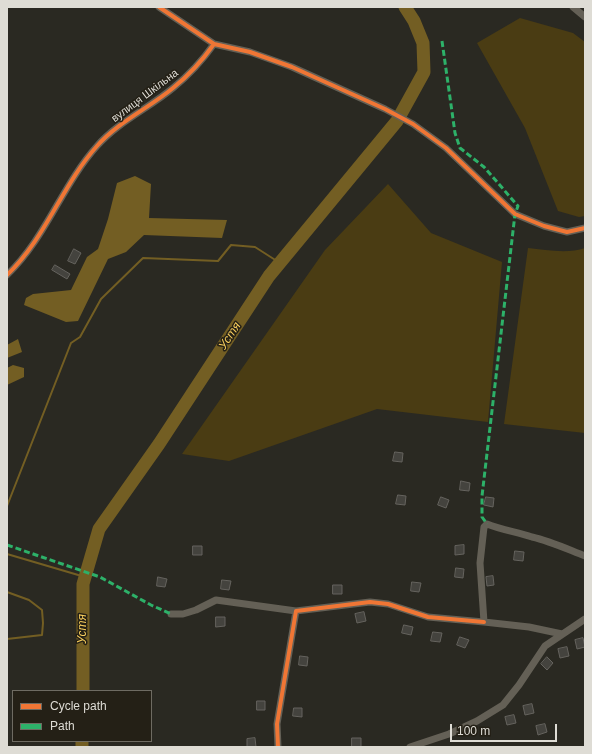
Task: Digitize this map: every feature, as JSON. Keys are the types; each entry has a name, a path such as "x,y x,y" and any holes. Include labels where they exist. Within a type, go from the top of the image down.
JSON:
{"street":[{"path":"158,7 214,44 250,52 292,68 385,109 413,124 446,148 515,214 544,226 568,232 585,228"},
{"path":"573,7 585,17"},
{"name":"вулиця Шкільна","path":"7,275 23,260 57,208 69,184 98,144 172,89 198,66 214,44"},
{"path":"484,622 480,563 484,527 487,524 501,530 554,543 585,556"},
{"path":"171,614 183,614 196,610 216,600 296,611 370,602 388,604 428,617 529,627 562,634"},
{"path":"278,747 277,724 296,611"},
{"path":"410,747 449,734 477,721 503,705 519,685 545,646 585,619"}],"shaded area":[{"path":"520,18 573,33 585,42 585,216 579,217 558,211 525,128 477,43"},
{"path":"135,176 151,184 149,218 227,220 222,238 144,235 126,252 108,259 78,321 66,322 24,305 26,298 33,294 71,290 87,257 98,249 108,219 117,183"},
{"path":"388,184 431,233 502,262 488,422 377,409 229,461 182,454 325,250"},
{"path":"528,248 571,251 585,248 585,433 504,424"},
{"path":"18,339 22,352 7,358 7,345"},
{"path":"13,365 24,368 24,377 7,385 7,368"}],"building":[{"path":"74,249 81,253 75,264 68,261"},
{"path":"55,265 70,274 67,279 52,270"},
{"path":"395,452 403,453 402,462 393,461"},
{"path":"461,481 470,483 469,491 460,490"},
{"path":"398,495 406,496 405,505 396,504"},
{"path":"441,497 449,500 446,508 438,505"},
{"path":"486,497 494,498 493,507 484,505"},
{"path":"464,545 464,554 455,555 455,546"},
{"path":"193,546 202,546 202,555 193,555"},
{"path":"515,551 524,552 523,561 514,560"},
{"path":"456,568 464,569 463,578 455,577"},
{"path":"493,576 494,585 487,586 486,577"},
{"path":"158,577 167,579 165,587 157,586"},
{"path":"222,580 231,581 229,590 221,589"},
{"path":"412,582 421,583 419,592 411,591"},
{"path":"333,585 342,585 342,594 333,594"},
{"path":"364,612 366,621 357,623 355,614"},
{"path":"216,617 225,617 225,626 216,627"},
{"path":"404,625 413,627 411,635 402,633"},
{"path":"433,632 442,633 440,642 431,641"},
{"path":"460,637 469,640 465,648 457,645"},
{"path":"583,638 585,647 577,649 575,640"},
{"path":"567,647 569,656 560,658 558,649"},
{"path":"300,656 308,657 307,666 299,665"},
{"path":"547,657 553,663 547,670 541,664"},
{"path":"257,701 265,701 265,710 257,710"},
{"path":"532,704 534,713 525,715 523,706"},
{"path":"294,708 302,708 302,717 293,716"},
{"path":"514,715 516,723 507,725 505,717"},
{"path":"545,724 547,732 538,735 536,726"},
{"path":"255,738 256,747 247,747 247,739"},
{"path":"352,738 361,738 361,747 352,747"}],"waterway":[{"name":"Устя","path":"83,690 83,584 99,529 159,444 269,276 397,121 424,72 423,43 414,21 405,7"},
{"path":"7,506 71,343 80,337 101,299 143,258 218,261 231,245 255,247 280,263"},
{"path":"7,554 85,577"},
{"path":"7,592 29,600 42,610 43,623 42,635 7,639"},
{"name":"Устя","path":"82,742 82,747"}],"marked path":[{"path":"442,41 455,133 460,148 484,167 518,206 515,214 482,496 482,517 487,524"},
{"path":"7,545 100,577 151,605 171,614"}],"cycle path":[{"path":"7,275 33,245 74,177 105,137 179,83 195,68 214,44 159,7"},
{"path":"214,44 250,52 292,67 385,109 413,124 446,148 515,214 544,226 567,232 585,228"},
{"path":"278,747 277,724 296,611 370,602 388,604 428,617 484,622"}]}
